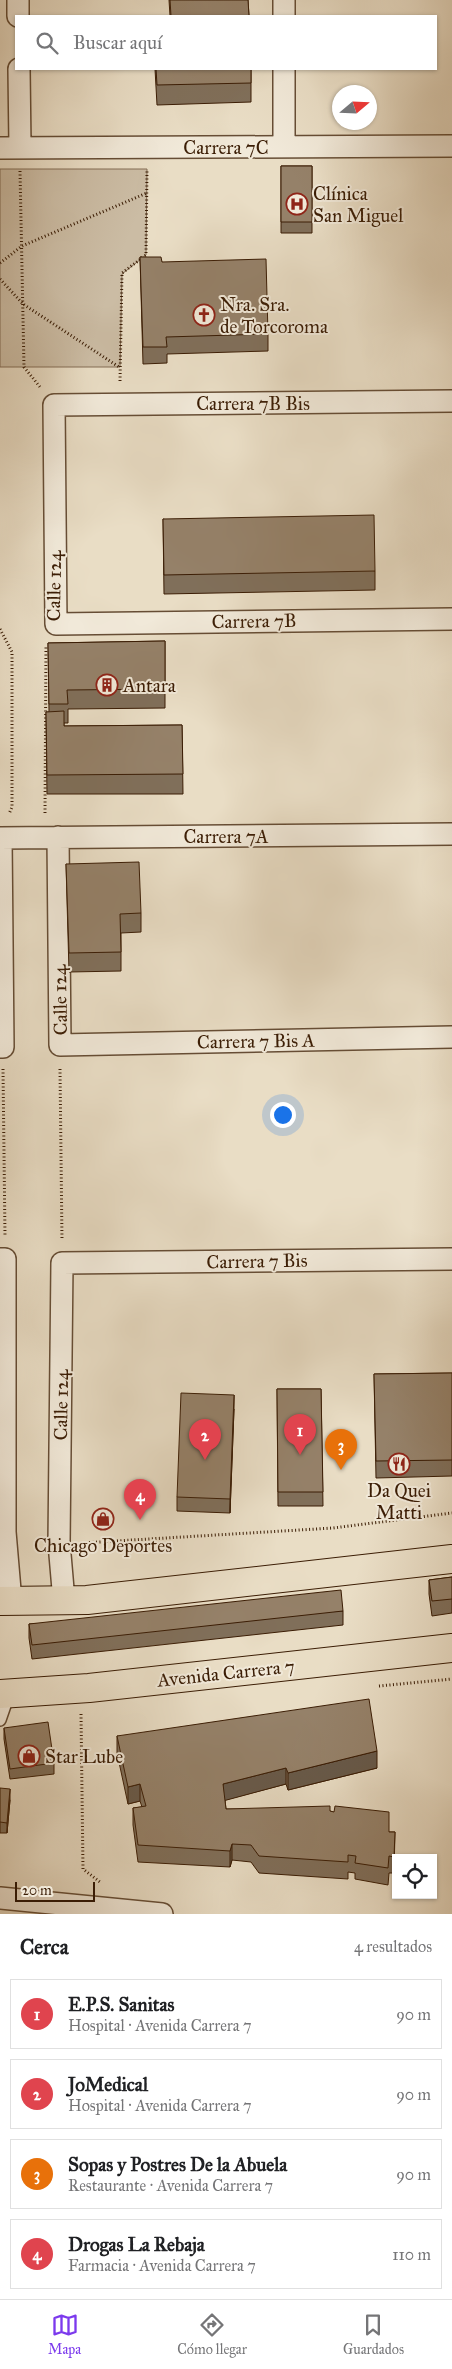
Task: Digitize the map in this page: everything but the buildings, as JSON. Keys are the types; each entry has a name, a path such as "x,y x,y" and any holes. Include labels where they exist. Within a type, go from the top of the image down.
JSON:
{"main road":[{"path":"5,1601 64,1601 452,1560"},
{"name":"Avenida Carrera 7","path":"5,1694 89,1688 452,1648"}],"street":[{"path":"18,0 18,15"},
{"path":"284,0 284,15"},
{"path":"10,148 19,70"},
{"path":"284,70 284,146"},
{"name":"Carrera 7C","path":"10,148 452,146"},
{"name":"Carrera 7B Bis","path":"54,405 452,402"},
{"name":"Calle 124","path":"54,405 56,624"},
{"name":"Carrera 7B","path":"56,624 452,618"},
{"name":"Carrera 7A","path":"1,838 452,834"},
{"name":"Calle 124","path":"58,837 60,1045"},
{"path":"1,838 1,1047"},
{"name":"Carrera 7 Bis A","path":"60,1045 452,1037"},
{"path":"2,1259 5,1601"},
{"name":"Carrera 7 Bis","path":"62,1264 452,1259"},
{"name":"Calle 124","path":"62,1264 59,1545 64,1601"},
{"path":"0,1898 30,1907 162,1914"}],"lane":[{"path":"0,1720 5,1694"}],"path":[{"path":"10,148 22,246 24,367"},
{"path":"0,263 22,246 147,193 146,254 122,274 120,367 23,304 0,278"},
{"name":"Calle 124","path":"56,624 45,647 45,813 58,837"},
{"path":"0,629 12,652 12,807 1,838"},
{"name":"Calle 124","path":"60,1045 62,1264"},
{"path":"1,1047 2,1259"},
{"path":"59,1545 333,1528 452,1513"},
{"path":"89,1688 81,1716 83,1870 138,1913"}],"shaded area":[{"path":"0,169 147,169 146,255 122,274 120,367 0,367"}],"place":[{"name":"Clínica San Miguel","path":"297,204"},
{"name":"Nra. Sra. de Torcoroma","path":"204,315"},
{"name":"Antara","path":"107,685"},
{"name":"E.P.S. Sanitas","path":"300,1455"},
{"name":"JoMedical","path":"205,1460"},
{"name":"Da Quei Matti","path":"399,1464"},
{"name":"Sopas y Postres De la Abuela","path":"341,1470"},
{"name":"Chicago Deportes","path":"103,1519"},
{"name":"Drogas La Rebaja","path":"140,1520"},
{"name":"Star Lube","path":"29,1756"}]}
